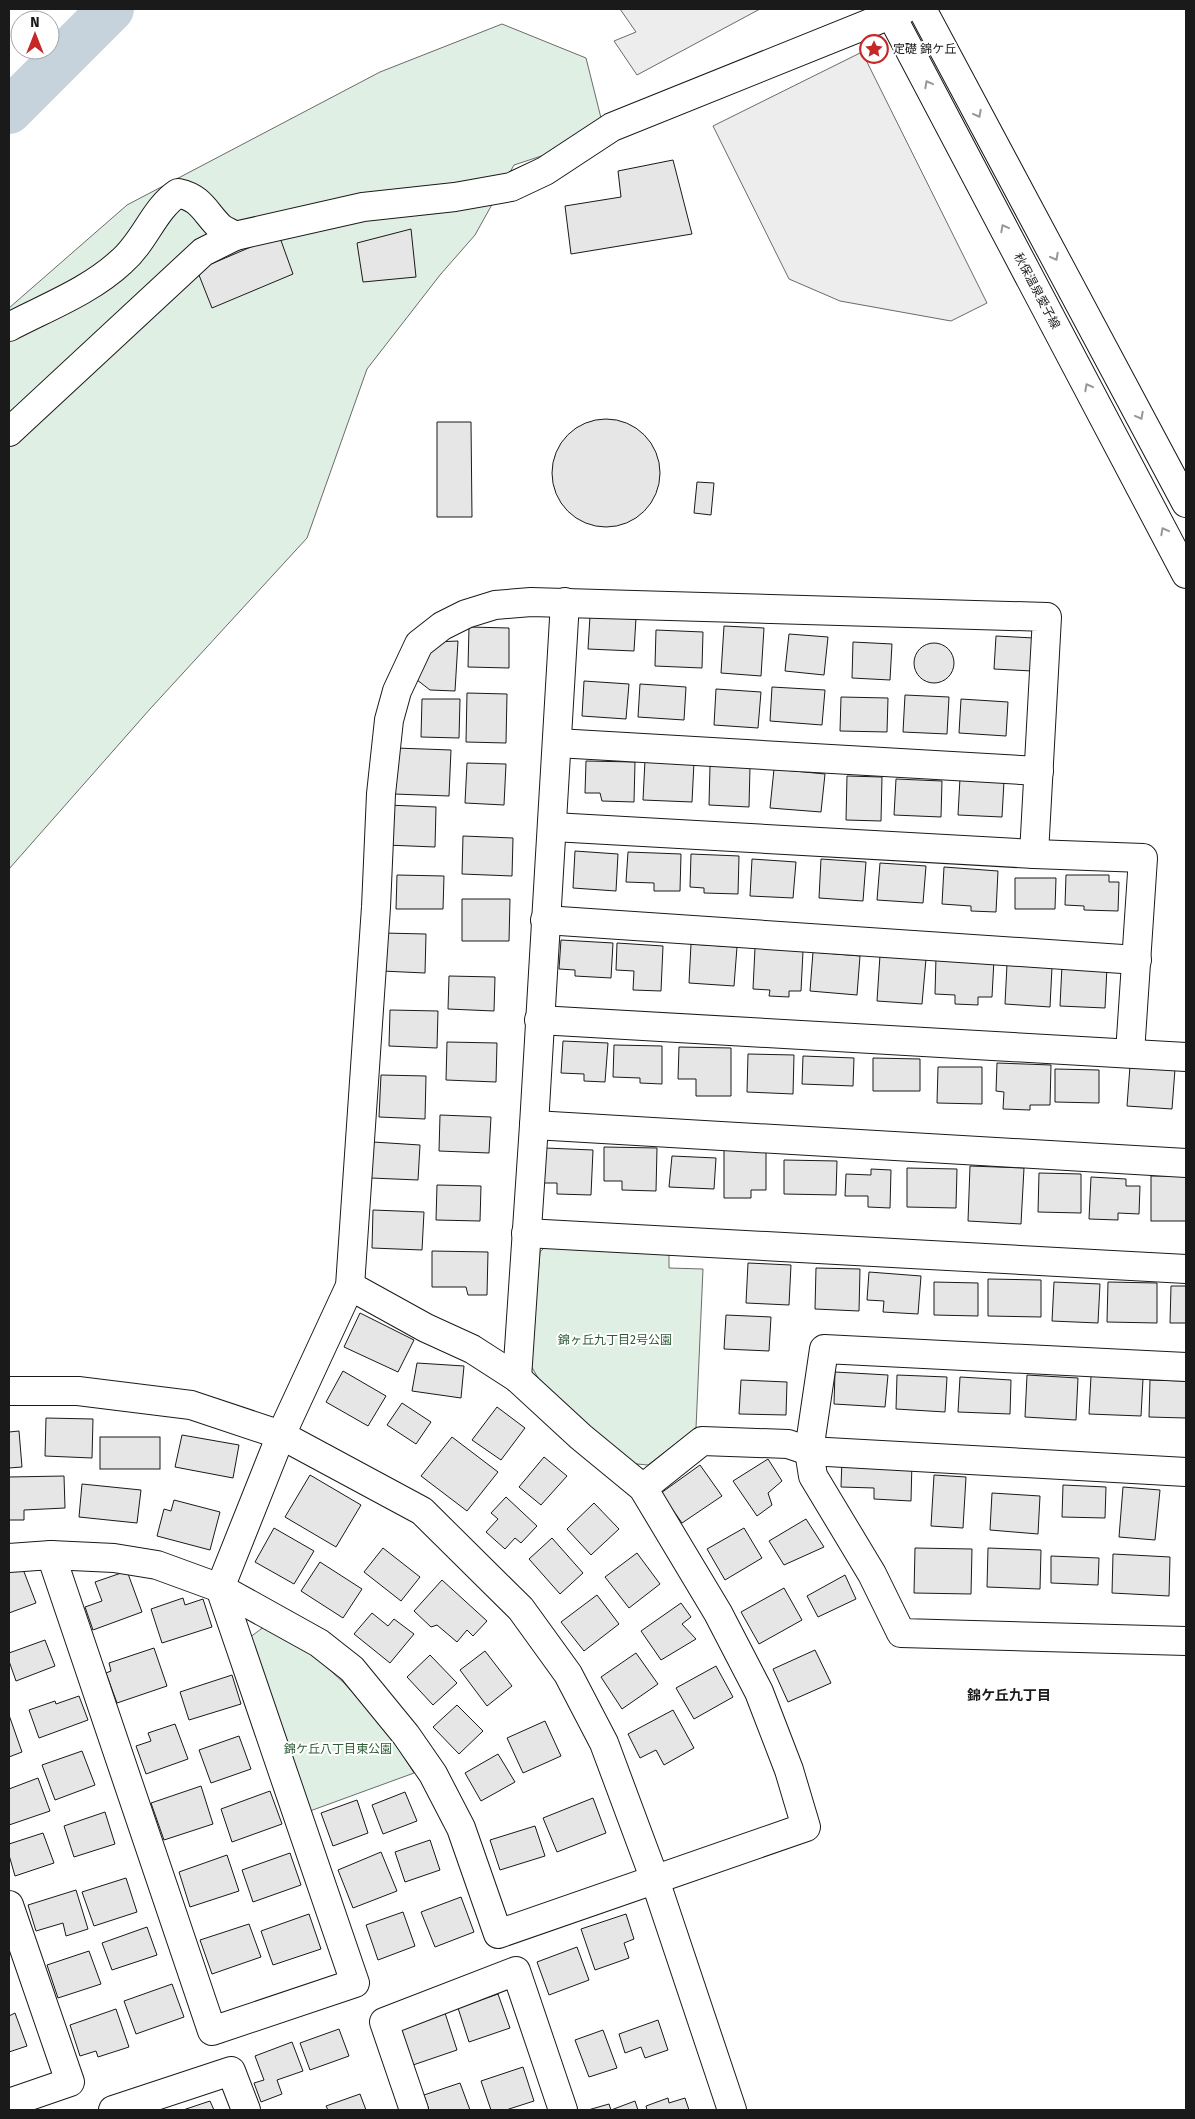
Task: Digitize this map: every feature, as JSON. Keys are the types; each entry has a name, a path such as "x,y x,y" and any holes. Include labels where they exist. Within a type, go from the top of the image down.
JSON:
{"street":[{"path":"922,9 1186,503"},
{"path":"9,432 203,252 235,236 363,207 455,197 511,187 545,171 612,127 895,11"},
{"name":"秋保温泉愛子線","path":"895,11 1186,574"},
{"path":"9,327 86,288 123,261 146,234 166,201 178,193 189,195 200,203 222,229 235,236"},
{"path":"517,1378 545,920 553,827 565,602"},
{"path":"51,1555 212,2031 355,1983 220,1588 281,1435 350,1286 376,907 381,794 389,720 397,691 419,644 442,626 466,614 495,604 565,602 1047,616 1034,854"},
{"path":"557,743 1039,771"},
{"path":"553,827 1034,854 1143,858 1130,1053"},
{"path":"545,920 1137,960"},
{"path":"539,1020 1186,1057"},
{"path":"534,1124 1186,1163"},
{"path":"526,1233 1186,1269"},
{"path":"9,1558 51,1555 114,1558 157,1565 220,1588 319,1643 352,1669 406,1735 434,1774 461,1828 498,1934 806,1827 789,1770 758,1692 718,1613 643,1488 582,1437 517,1378 472,1349 426,1328 350,1286"},
{"path":"1186,1367 824,1349 809,1451 813,1476 872,1574 901,1633 1186,1641"},
{"path":"9,1391 78,1391 191,1405 281,1435 422,1512 521,1608 568,1674 604,1743 655,1880 732,2110"},
{"path":"643,1488 702,1441 788,1444 809,1451 1186,1472"},
{"path":"9,1905 70,2082 9,2103"},
{"path":"414,2110 384,2022 516,1971 563,2110"},
{"path":"113,2110 231,2071 246,2110"}],"green space":[{"path":"502,24 586,58 601,118 584,142 514,165 475,235 440,275 367,369 307,538 150,709 9,869 9,308 127,205 380,72"},
{"name":"錦ヶ丘九丁目2号公園","path":"552,1240 669,1248 669,1268 703,1269 696,1428 648,1465 626,1463 544,1388 530,1364 540,1252"},
{"name":"錦ケ丘八丁目東公園","path":"265,1626 307,1649 344,1683 387,1731 414,1773 310,1811 249,1638"}],"shaded area":[{"path":"620,9 760,9 637,75 614,41 636,32"},
{"path":"862,52 987,303 951,321 840,301 789,279 713,126"}],"building":[{"path":"673,160 692,234 571,254 565,206 621,197 618,171"},
{"path":"411,229 416,277 363,282 357,243"},
{"path":"279,235 293,274 212,308 197,270"},
{"path":"606,419 627,423 644,435 656,452 660,473 656,494 644,511 627,523 606,527 585,523 568,511 556,494 552,473 556,452 568,435 585,423"},
{"path":"437,422 471,422 472,517 437,517"},
{"path":"697,482 714,483 711,515 694,513"},
{"path":"590,616 636,618 634,651 588,649"},
{"path":"724,626 764,628 761,676 721,673"},
{"path":"469,627 509,628 509,668 468,667"},
{"path":"656,630 703,632 702,668 655,666"},
{"path":"789,634 828,637 824,675 785,671"},
{"path":"996,636 1034,638 1032,671 994,669"},
{"path":"458,641 455,691 430,690 412,676 434,642"},
{"path":"853,642 892,644 890,680 852,678"},
{"path":"938,643 945,646 951,652 954,663 953,671 945,680 938,683 930,683 923,680 915,671 914,659 917,652 926,644"},
{"path":"584,681 629,684 626,719 582,716"},
{"path":"640,684 686,687 684,720 638,717"},
{"path":"772,687 825,690 822,725 770,721"},
{"path":"716,689 761,692 758,728 714,725"},
{"path":"467,693 507,694 506,743 466,742"},
{"path":"905,695 949,697 947,734 903,732"},
{"path":"841,697 888,698 887,732 840,731"},
{"path":"422,699 460,699 459,738 421,737"},
{"path":"961,699 1008,702 1006,736 959,733"},
{"path":"396,748 451,750 449,796 394,794"},
{"path":"645,760 694,762 692,802 643,800"},
{"path":"586,761 635,762 634,802 602,801 600,793 585,793"},
{"path":"467,763 506,764 504,805 465,803"},
{"path":"710,766 750,767 749,807 709,805"},
{"path":"774,769 825,774 821,812 770,808"},
{"path":"847,776 882,777 881,821 846,820"},
{"path":"960,778 1004,781 1002,817 958,815"},
{"path":"896,779 942,781 941,817 894,815"},
{"path":"387,805 436,807 435,847 386,845"},
{"path":"463,836 513,838 512,876 462,874"},
{"path":"575,851 618,854 616,891 573,888"},
{"path":"628,852 681,854 680,891 654,891 654,883 626,882"},
{"path":"691,854 739,856 738,894 704,893 704,888 690,887"},
{"path":"752,859 796,862 793,898 750,896"},
{"path":"821,859 866,862 863,901 819,898"},
{"path":"880,863 926,866 923,903 877,900"},
{"path":"944,867 998,871 996,912 971,911 971,906 942,904"},
{"path":"397,875 444,876 443,909 396,909"},
{"path":"1066,875 1109,875 1109,882 1119,882 1118,911 1084,910 1084,906 1065,905"},
{"path":"1015,878 1056,878 1055,909 1015,909"},
{"path":"462,899 510,899 509,941 462,941"},
{"path":"383,933 426,934 425,973 382,971"},
{"path":"561,940 613,943 611,978 575,976 575,970 559,969"},
{"path":"617,943 663,946 661,991 633,990 634,971 616,970"},
{"path":"691,944 737,947 734,986 689,983"},
{"path":"755,948 803,951 801,991 789,991 789,997 769,996 770,990 753,989"},
{"path":"813,952 860,956 857,995 810,991"},
{"path":"880,955 926,959 922,1004 877,1001"},
{"path":"936,957 994,959 992,997 978,997 978,1005 955,1004 955,995 935,994"},
{"path":"1007,964 1052,967 1050,1007 1005,1004"},
{"path":"1062,965 1107,967 1105,1008 1060,1006"},
{"path":"449,976 495,977 494,1011 448,1009"},
{"path":"390,1010 438,1011 437,1048 389,1046"},
{"path":"563,1041 608,1043 605,1082 584,1081 584,1074 561,1073"},
{"path":"447,1042 497,1043 496,1082 446,1080"},
{"path":"614,1045 662,1046 662,1084 640,1083 640,1078 613,1077"},
{"path":"679,1047 731,1048 731,1096 696,1096 696,1079 678,1079"},
{"path":"748,1054 794,1055 793,1094 747,1092"},
{"path":"803,1056 854,1058 853,1086 802,1084"},
{"path":"873,1058 920,1059 920,1091 873,1091"},
{"path":"997,1063 1051,1065 1050,1105 1030,1105 1030,1110 1003,1109 1004,1092 996,1091"},
{"path":"1130,1066 1175,1069 1172,1109 1127,1106"},
{"path":"938,1067 982,1067 982,1104 937,1103"},
{"path":"1055,1069 1099,1070 1099,1103 1055,1102"},
{"path":"381,1075 426,1076 425,1119 379,1117"},
{"path":"440,1115 491,1117 489,1153 439,1151"},
{"path":"373,1142 420,1145 418,1180 371,1178"},
{"path":"604,1147 657,1148 656,1191 622,1190 622,1181 604,1181"},
{"path":"545,1148 593,1150 591,1195 557,1194 557,1183 543,1183"},
{"path":"724,1150 766,1150 766,1190 751,1190 751,1198 724,1198"},
{"path":"672,1156 716,1158 714,1189 669,1187"},
{"path":"784,1160 837,1161 836,1195 784,1194"},
{"path":"970,1166 1024,1168 1021,1224 968,1221"},
{"path":"907,1168 957,1169 956,1208 907,1207"},
{"path":"871,1169 891,1170 890,1208 868,1207 868,1196 845,1196 846,1174 871,1175"},
{"path":"1039,1173 1081,1174 1081,1213 1038,1212"},
{"path":"1151,1176 1186,1176 1186,1221 1151,1221"},
{"path":"1091,1177 1126,1179 1126,1186 1140,1186 1139,1214 1118,1213 1118,1220 1089,1219"},
{"path":"437,1185 481,1186 480,1221 436,1220"},
{"path":"373,1210 424,1212 422,1250 372,1248"},
{"path":"432,1251 488,1252 487,1295 468,1295 466,1287 432,1287"},
{"path":"748,1263 791,1265 789,1305 746,1303"},
{"path":"816,1268 860,1269 859,1311 815,1309"},
{"path":"869,1272 921,1276 918,1314 883,1312 884,1301 867,1300"},
{"path":"988,1279 1041,1280 1041,1317 988,1316"},
{"path":"934,1282 978,1283 978,1316 934,1315"},
{"path":"1054,1282 1100,1284 1098,1323 1052,1321"},
{"path":"1108,1282 1157,1283 1157,1323 1107,1322"},
{"path":"1171,1286 1186,1286 1186,1323 1170,1323"},
{"path":"360,1313 414,1340 398,1372 344,1347"},
{"path":"726,1315 771,1317 769,1351 724,1349"},
{"path":"417,1363 464,1366 461,1398 412,1391"},
{"path":"343,1371 386,1396 368,1426 326,1402"},
{"path":"835,1372 888,1375 885,1407 834,1404"},
{"path":"897,1375 947,1377 945,1412 896,1409"},
{"path":"1027,1375 1078,1378 1076,1420 1025,1417"},
{"path":"1091,1376 1143,1379 1141,1416 1089,1414"},
{"path":"960,1377 1011,1380 1010,1414 958,1412"},
{"path":"741,1380 787,1382 786,1415 739,1414"},
{"path":"1150,1380 1186,1381 1186,1418 1149,1417"},
{"path":"402,1403 431,1422 416,1444 387,1425"},
{"path":"497,1407 525,1428 501,1460 472,1440"},
{"path":"46,1418 93,1419 92,1458 45,1456"},
{"path":"19,1431 22,1467 9,1468 9,1432"},
{"path":"182,1435 239,1445 233,1478 175,1467"},
{"path":"100,1437 160,1437 160,1469 100,1469"},
{"path":"452,1437 498,1472 467,1511 421,1476"},
{"path":"544,1457 567,1476 541,1505 519,1487"},
{"path":"768,1459 782,1481 768,1493 772,1505 757,1516 733,1481"},
{"path":"842,1459 912,1461 911,1501 874,1499 874,1488 841,1487"},
{"path":"700,1465 722,1496 682,1523 661,1493"},
{"path":"310,1475 361,1505 336,1547 285,1517"},
{"path":"934,1475 966,1477 963,1528 931,1526"},
{"path":"64,1476 65,1508 24,1510 24,1520 9,1520 9,1477"},
{"path":"82,1484 141,1490 137,1523 79,1517"},
{"path":"1063,1485 1106,1487 1105,1518 1062,1517"},
{"path":"1123,1487 1160,1490 1155,1540 1119,1537"},
{"path":"992,1493 1040,1496 1038,1534 990,1530"},
{"path":"506,1497 537,1526 521,1543 515,1538 505,1549 486,1532 498,1519 491,1513"},
{"path":"174,1500 220,1512 210,1550 157,1536 164,1509 171,1511"},
{"path":"594,1503 619,1529 591,1555 567,1529"},
{"path":"806,1519 824,1547 784,1565 769,1541"},
{"path":"274,1528 314,1551 294,1584 255,1562"},
{"path":"744,1528 762,1558 725,1580 707,1549"},
{"path":"552,1538 583,1573 560,1594 529,1559"},
{"path":"383,1548 420,1577 401,1601 364,1572"},
{"path":"915,1548 972,1549 971,1594 914,1593"},
{"path":"988,1548 1041,1550 1040,1589 987,1587"},
{"path":"637,1553 660,1584 629,1608 605,1577"},
{"path":"1113,1554 1170,1557 1169,1596 1112,1593"},
{"path":"1051,1556 1099,1558 1098,1585 1051,1583"},
{"path":"320,1562 362,1589 343,1618 301,1591"},
{"path":"21,1564 36,1603 9,1613 9,1569"},
{"path":"127,1571 142,1612 93,1630 85,1607 102,1601 95,1582"},
{"path":"845,1575 856,1599 818,1617 807,1596"},
{"path":"442,1580 487,1621 473,1636 467,1630 457,1642 437,1625 431,1627 414,1611"},
{"path":"784,1588 802,1620 759,1644 741,1612"},
{"path":"597,1595 619,1624 584,1651 561,1622"},
{"path":"183,1598 185,1605 203,1599 212,1627 162,1643 151,1609"},
{"path":"681,1603 691,1617 682,1624 696,1639 661,1660 641,1631"},
{"path":"372,1613 388,1626 394,1619 414,1634 390,1663 354,1634"},
{"path":"45,1640 55,1666 16,1681 9,1661 9,1653"},
{"path":"154,1648 167,1686 117,1703 106,1673 111,1671 109,1663"},
{"path":"815,1650 831,1683 788,1702 773,1669"},
{"path":"485,1651 512,1686 487,1706 460,1670"},
{"path":"636,1653 658,1684 622,1709 601,1677"},
{"path":"430,1655 457,1683 433,1705 407,1677"},
{"path":"716,1666 733,1697 694,1719 676,1688"},
{"path":"232,1675 241,1704 189,1720 180,1692"},
{"path":"79,1696 88,1720 39,1738 29,1710 55,1701 56,1704"},
{"path":"457,1705 483,1731 459,1754 433,1727"},
{"path":"673,1710 694,1748 664,1765 656,1750 640,1758 628,1734"},
{"path":"9,1715 22,1752 9,1757"},
{"path":"545,1721 561,1756 523,1773 507,1738"},
{"path":"175,1724 188,1759 146,1774 136,1746 151,1741 148,1733"},
{"path":"239,1736 251,1769 211,1783 199,1750"},
{"path":"82,1751 95,1785 55,1800 42,1765"},
{"path":"498,1754 515,1782 481,1801 465,1773"},
{"path":"38,1778 50,1811 9,1825 9,1789"},
{"path":"201,1786 213,1824 164,1840 151,1803"},
{"path":"270,1791 282,1824 232,1842 221,1809"},
{"path":"405,1792 417,1821 383,1834 372,1805"},
{"path":"593,1798 606,1833 557,1852 543,1818"},
{"path":"357,1800 368,1833 333,1846 321,1813"},
{"path":"105,1812 115,1844 74,1857 64,1826"},
{"path":"535,1826 545,1856 500,1870 490,1840"},
{"path":"43,1833 54,1863 15,1876 9,1855 9,1844"},
{"path":"430,1840 440,1870 405,1882 395,1852"},
{"path":"381,1852 397,1891 353,1908 338,1870"},
{"path":"290,1853 301,1885 253,1902 242,1870"},
{"path":"227,1855 239,1891 190,1907 179,1872"},
{"path":"126,1878 137,1912 94,1926 82,1892"},
{"path":"76,1890 88,1929 66,1936 63,1923 36,1931 28,1905"},
{"path":"461,1897 474,1932 435,1947 421,1912"},
{"path":"403,1912 415,1946 378,1960 366,1925"},
{"path":"309,1914 321,1949 273,1965 261,1931"},
{"path":"626,1914 634,1939 624,1943 629,1958 595,1970 581,1929"},
{"path":"249,1924 261,1957 212,1974 200,1940"},
{"path":"147,1927 157,1955 112,1970 102,1943"},
{"path":"577,1947 589,1980 549,1995 537,1962"},
{"path":"89,1951 101,1984 58,1998 47,1965"},
{"path":"172,1984 184,2017 136,2034 124,2001"},
{"path":"498,1994 510,2028 469,2042 458,2008"},
{"path":"116,2009 129,2047 98,2057 96,2051 80,2056 70,2025"},
{"path":"15,2013 27,2046 9,2052 9,2016"},
{"path":"445,2013 457,2050 413,2065 401,2028"},
{"path":"658,2020 668,2050 645,2058 641,2047 625,2053 619,2034"},
{"path":"339,2029 349,2056 310,2070 300,2043"},
{"path":"603,2030 617,2068 589,2077 575,2040"},
{"path":"292,2042 303,2071 277,2080 282,2094 261,2102 254,2083 264,2080 255,2056"},
{"path":"523,2067 534,2101 506,2110 491,2110 481,2081"},
{"path":"460,2083 470,2110 429,2110 424,2095"},
{"path":"360,2094 366,2110 328,2110 326,2106"},
{"path":"668,2098 669,2103 685,2098 689,2110 647,2110 646,2106"},
{"path":"210,2101 214,2110 183,2110"},
{"path":"635,2101 638,2110 611,2110"},
{"path":"609,2104 611,2110 588,2110"}],"waterway":[{"path":"9,111 111,9"}],"place":[{"name":"定礎 錦ケ丘","path":"874,49"}],"district":[{"name":"錦ケ丘九丁目","path":"1009,1695"}]}
